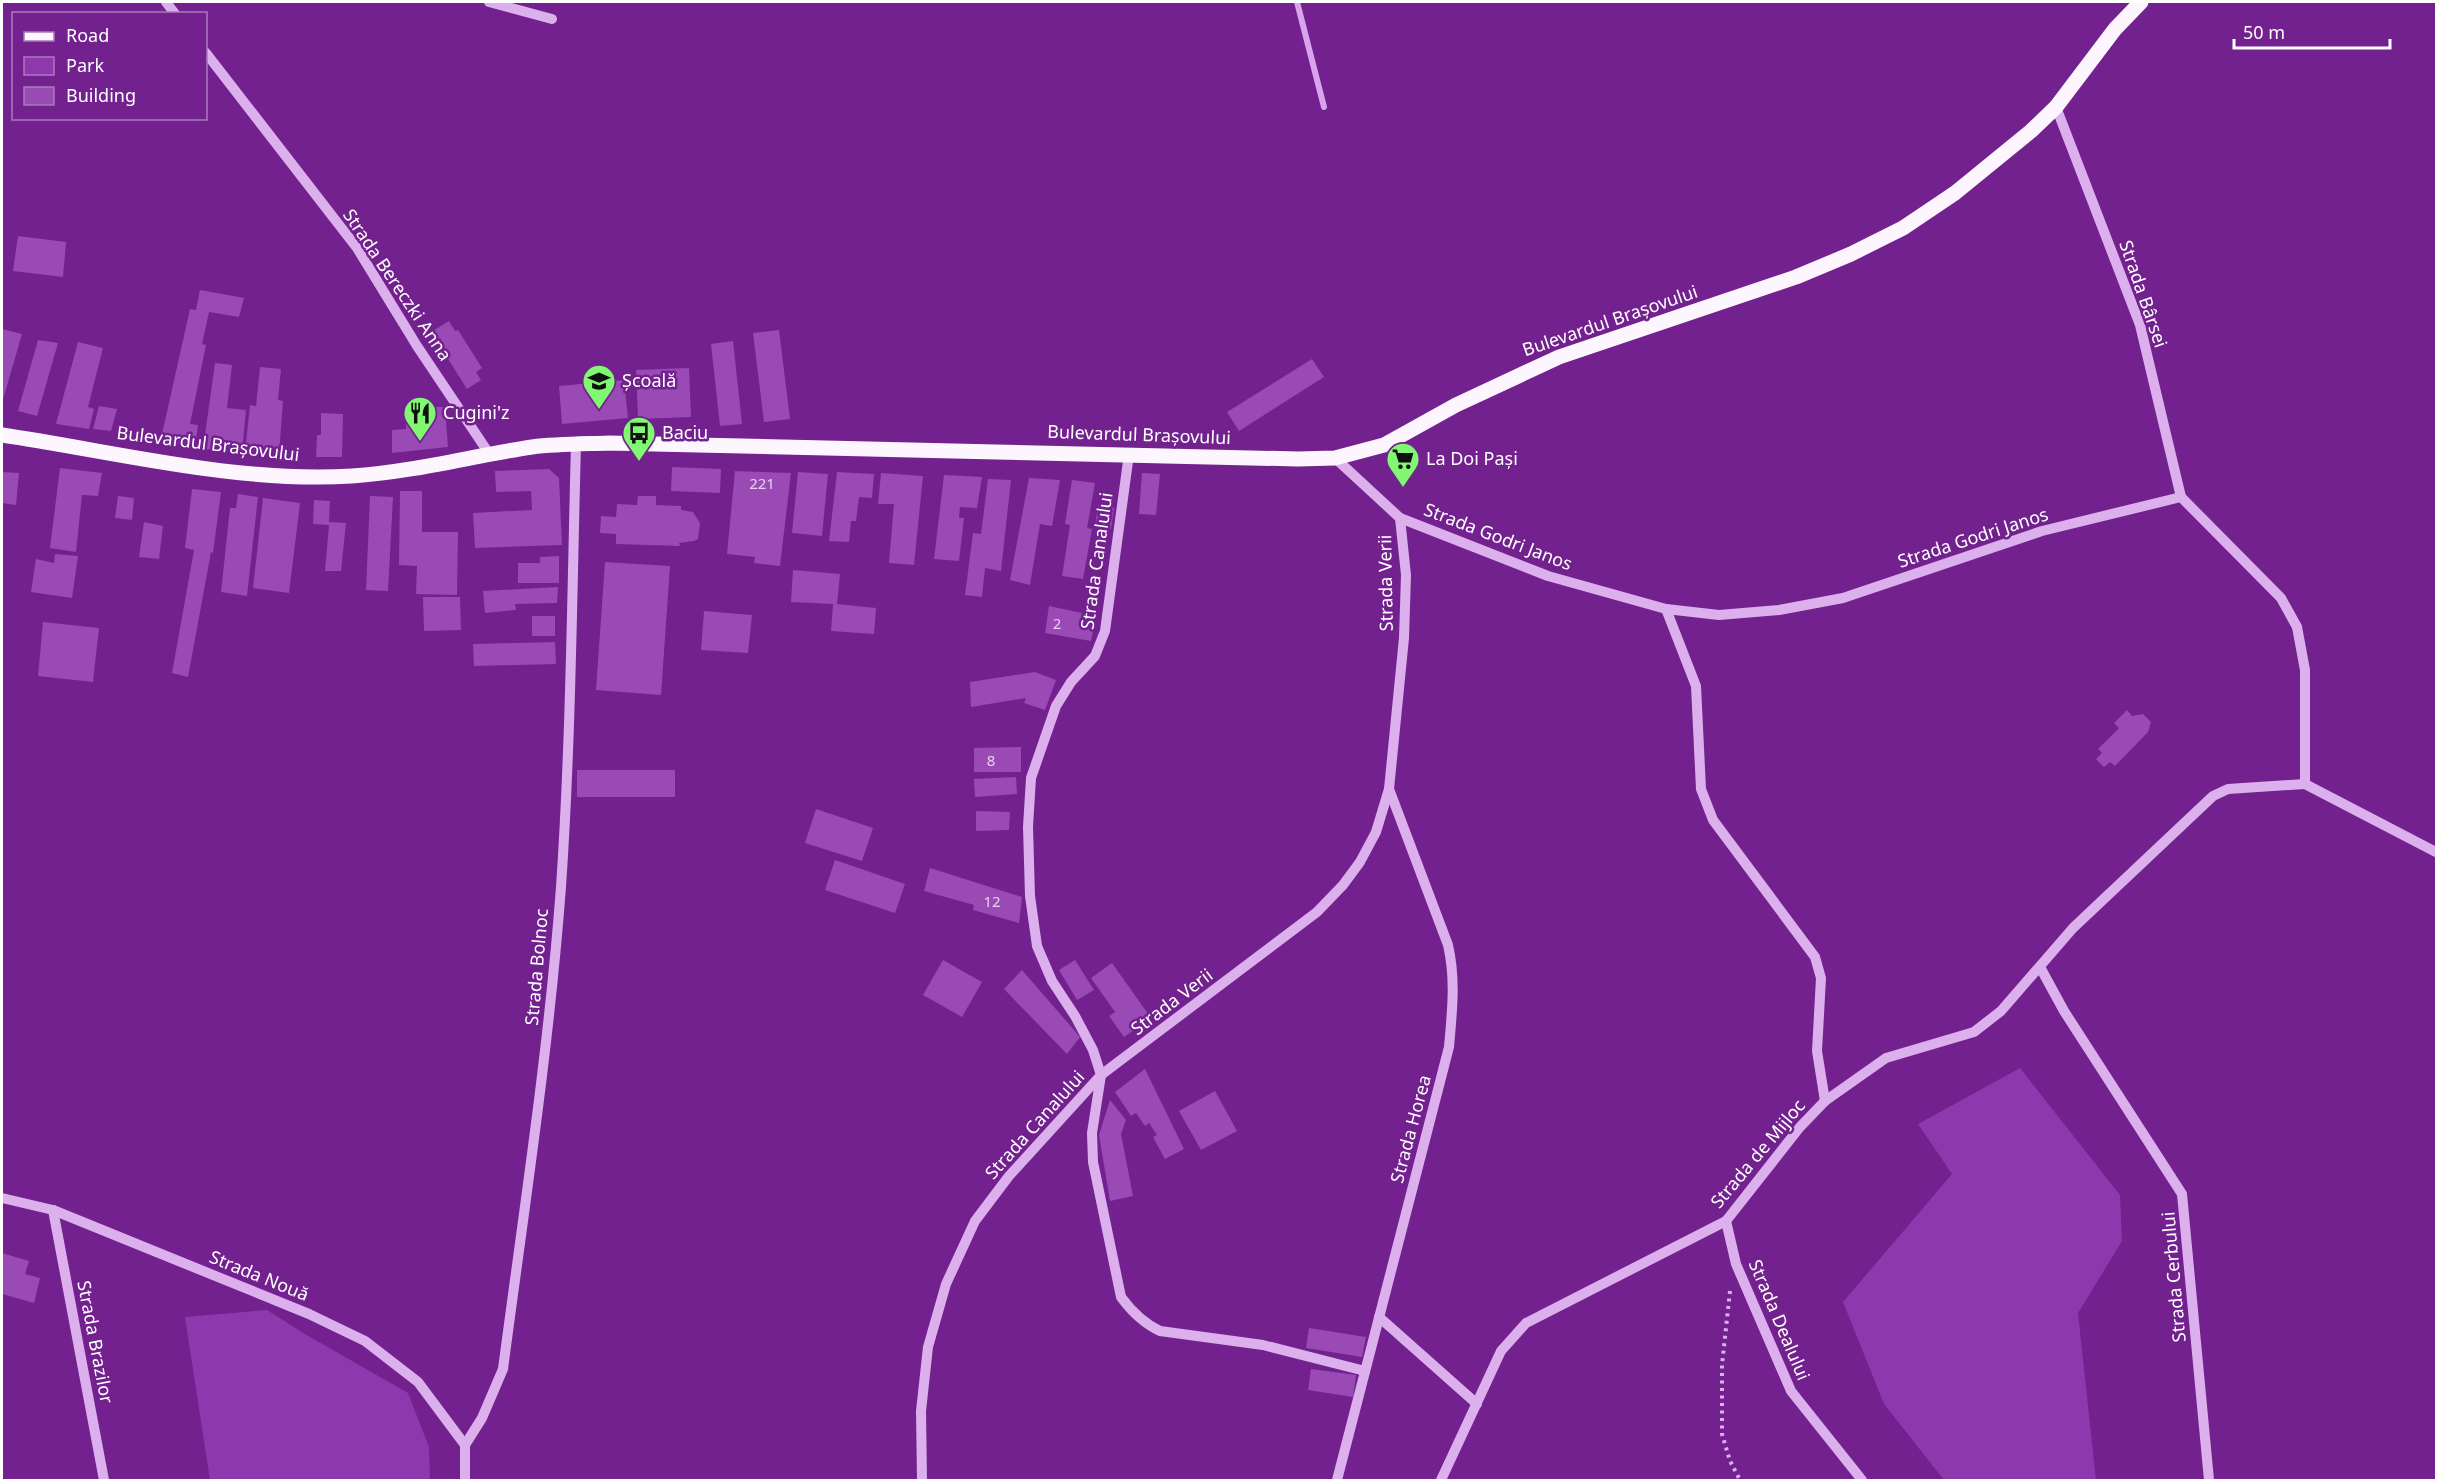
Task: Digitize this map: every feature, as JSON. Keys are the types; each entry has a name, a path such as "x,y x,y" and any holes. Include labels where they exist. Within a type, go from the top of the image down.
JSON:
{"main road":[{"name":"Bulevardul Brașovului","path":"2,435 160,461 261,474 304,476 352,476 397,471 535,447 576,444 1335,458 1384,445 1475,396 1559,357 1744,296 1851,254 1903,228 1955,193 2031,131 2056,106 2115,29 2141,2"}],"street":[{"path":"489,2 552,19"},
{"name":"Strada Bereczki Anna","path":"207,54 357,248 417,346 490,455"},
{"name":"Strada Bârsei","path":"2056,106 2140,325 2181,497"},
{"name":"Strada Bolnoc","path":"465,1445 482,1418 503,1369 548,1027 561,888 566,796 576,444"},
{"name":"Strada Canalului","path":"922,1480 921,1411 927,1358 946,1284 975,1221 1009,1176 1101,1076 1093,1050 1075,1016 1052,981 1037,945 1030,896 1028,797 1036,759 1056,706 1071,682 1095,656 1101,644 1129,454"},
{"name":"Strada Godri Janos","path":"1335,458 1400,518 1548,576 1666,609 1719,615 1779,609 1843,598 2042,531 2181,497"},
{"path":"2181,497 2281,598 2297,627 2305,670 2306,784"},
{"name":"Strada Verii","path":"1101,1076 1317,912 1343,885 1376,832 1389,789 1404,638 1406,575 1400,518"},
{"name":"Strada de Mijloc","path":"1442,1480 1502,1351 1526,1323 1726,1221 1800,1127 1825,1101 1817,1051 1821,978 1815,957 1713,820 1701,789 1696,686 1666,609"},
{"path":"1825,1101 1886,1058 1974,1032 2001,1011 2073,928 2212,796 2228,789 2306,784 2436,852"},
{"name":"Strada Horea","path":"1337,1480 1449,1047 1454,999 1448,945 1389,789"},
{"name":"Strada Cerbului","path":"2040,967 2064,1011 2182,1194 2210,1480"},
{"path":"1101,1076 1092,1133 1093,1162 1121,1297 1132,1312 1160,1331 1263,1346 1365,1371"},
{"name":"Strada Nouă","path":"2,1198 53,1210 309,1314 365,1341 418,1382 465,1445"},
{"name":"Strada Brazilor","path":"53,1210 104,1480"},
{"name":"Strada Dealului","path":"1726,1221 1736,1264 1791,1391 1862,1480"},
{"path":"1379,1317 1477,1404"},
{"path":"465,1445 465,1480"}],"path":[{"path":"1736,1264 1729,1299 1722,1365 1722,1434 1730,1461 1740,1480"}],"green space":[{"path":"2020,1068 2120,1195 2122,1241 2078,1313 2096,1480 1944,1480 1884,1404 1843,1302 1952,1174 1918,1124"},
{"path":"267,1310 408,1393 429,1447 430,1480 210,1480 185,1317"}],"building":[{"path":"18,236 66,242 63,277 13,271"},
{"path":"200,290 244,298 239,317 209,312 202,344 206,345 190,424 198,425 195,447 160,443 190,309 196,310"},
{"path":"449,321 455,331 458,330 482,368 476,372 481,380 467,389 431,332"},
{"path":"2,329 22,334 2,403"},
{"path":"779,330 790,419 764,422 753,333"},
{"path":"38,340 58,343 37,416 18,411"},
{"path":"733,341 742,424 720,426 711,344"},
{"path":"78,342 103,348 88,407 94,409 89,429 56,424"},
{"path":"1312,359 1324,377 1239,431 1227,412"},
{"path":"215,363 232,365 227,408 246,410 242,452 203,449"},
{"path":"260,367 281,369 278,400 283,401 279,455 245,453 250,405 256,406"},
{"path":"689,368 691,417 638,419 636,370"},
{"path":"624,380 628,418 562,424 559,386"},
{"path":"99,406 117,409 111,431 93,429"},
{"path":"414,407 445,407 448,447 392,453 392,430 406,429 406,420 414,420"},
{"path":"321,413 343,414 342,457 316,457 317,435 321,435"},
{"path":"672,467 721,469 720,493 671,491"},
{"path":"60,468 102,473 98,496 82,495 76,552 50,548"},
{"path":"549,469 559,478 562,545 475,548 473,513 532,510 531,491 496,492 495,471"},
{"path":"735,471 791,473 780,566 754,563 755,557 727,554"},
{"path":"2,472 19,473 16,505 2,503"},
{"path":"798,472 828,474 822,536 792,533"},
{"path":"837,472 874,474 872,498 859,497 856,521 851,521 849,542 829,541"},
{"path":"881,473 923,476 914,565 889,563 894,504 878,504"},
{"path":"1142,473 1160,474 1156,515 1139,514"},
{"path":"944,475 982,477 977,508 960,507 959,518 964,518 959,561 934,559"},
{"path":"1029,478 1060,480 1052,526 1040,524 1030,585 1010,580"},
{"path":"988,479 1011,480 1001,571 985,568 982,597 965,595 973,533 981,534"},
{"path":"1072,480 1095,483 1087,528 1092,529 1083,579 1062,576 1070,525 1065,524"},
{"path":"192,489 221,492 213,553 211,552 188,677 172,673 194,550 185,548"},
{"path":"400,491 422,491 422,532 458,532 457,595 416,594 417,566 399,565"},
{"path":"238,494 258,497 247,596 221,592 230,508 236,508"},
{"path":"118,496 134,498 132,520 115,518"},
{"path":"370,496 393,497 388,591 366,590"},
{"path":"638,496 656,496 656,505 681,506 681,510 693,512 700,523 698,539 679,543 680,546 616,544 616,534 600,533 601,516 616,517 617,504 637,505"},
{"path":"263,498 300,503 289,593 253,588"},
{"path":"314,500 330,501 329,522 346,523 341,571 325,571 329,525 313,524"},
{"path":"1098,505 1114,508 1111,529 1095,527"},
{"path":"144,522 163,526 159,559 139,557"},
{"path":"55,554 78,556 72,598 31,592 36,559 54,563"},
{"path":"559,556 559,583 518,583 518,563 540,563 540,557"},
{"path":"605,562 670,566 661,695 596,690"},
{"path":"793,570 840,574 837,604 876,608 874,634 831,631 833,604 791,602"},
{"path":"558,587 557,603 515,604 516,610 485,613 483,591"},
{"path":"423,597 460,597 461,630 424,631"},
{"path":"1049,606 1096,616 1091,641 1045,633"},
{"path":"704,611 752,615 748,653 701,650"},
{"path":"532,616 555,616 555,636 532,636"},
{"path":"43,622 99,628 93,682 38,676"},
{"path":"555,642 556,664 474,666 473,644"},
{"path":"1035,672 1056,680 1045,710 1024,703 1026,698 971,707 970,682"},
{"path":"2127,710 2132,716 2143,714 2151,722 2148,732 2115,766 2110,762 2104,767 2096,759 2102,753 2098,749 2119,728 2114,723"},
{"path":"1021,747 1021,772 974,772 974,748"},
{"path":"577,770 675,770 675,797 577,797"},
{"path":"1016,777 1017,794 975,797 974,779"},
{"path":"816,809 873,828 862,861 805,843"},
{"path":"976,811 1010,812 1009,830 976,831"},
{"path":"835,860 905,884 895,913 825,890"},
{"path":"930,868 1022,897 1019,923 973,910 974,905 924,891"},
{"path":"943,960 982,982 962,1017 923,995"},
{"path":"1075,960 1094,990 1077,1000 1059,970"},
{"path":"1112,963 1151,1018 1124,1037 1109,1016 1115,1012 1091,978"},
{"path":"1022,970 1080,1037 1067,1054 1004,989"},
{"path":"1145,1069 1184,1149 1165,1159 1153,1137 1157,1135 1149,1123 1145,1126 1136,1113 1131,1116 1115,1092"},
{"path":"1215,1091 1237,1131 1201,1150 1179,1111"},
{"path":"1110,1100 1126,1120 1121,1134 1133,1196 1110,1201 1099,1135"},
{"path":"2,1253 29,1261 25,1274 40,1278 34,1303 2,1294"},
{"path":"1309,1328 1366,1337 1362,1357 1306,1348"},
{"path":"1311,1369 1356,1375 1353,1397 1308,1390"}],"waterway":[{"path":"1297,2 1324,107"}],"place":[{"name":"Școală","path":"599,410"},
{"name":"Cugini'z","path":"420,442"},
{"name":"Baciu","path":"639,462"},
{"name":"La Doi Pași","path":"1403,488"}]}
